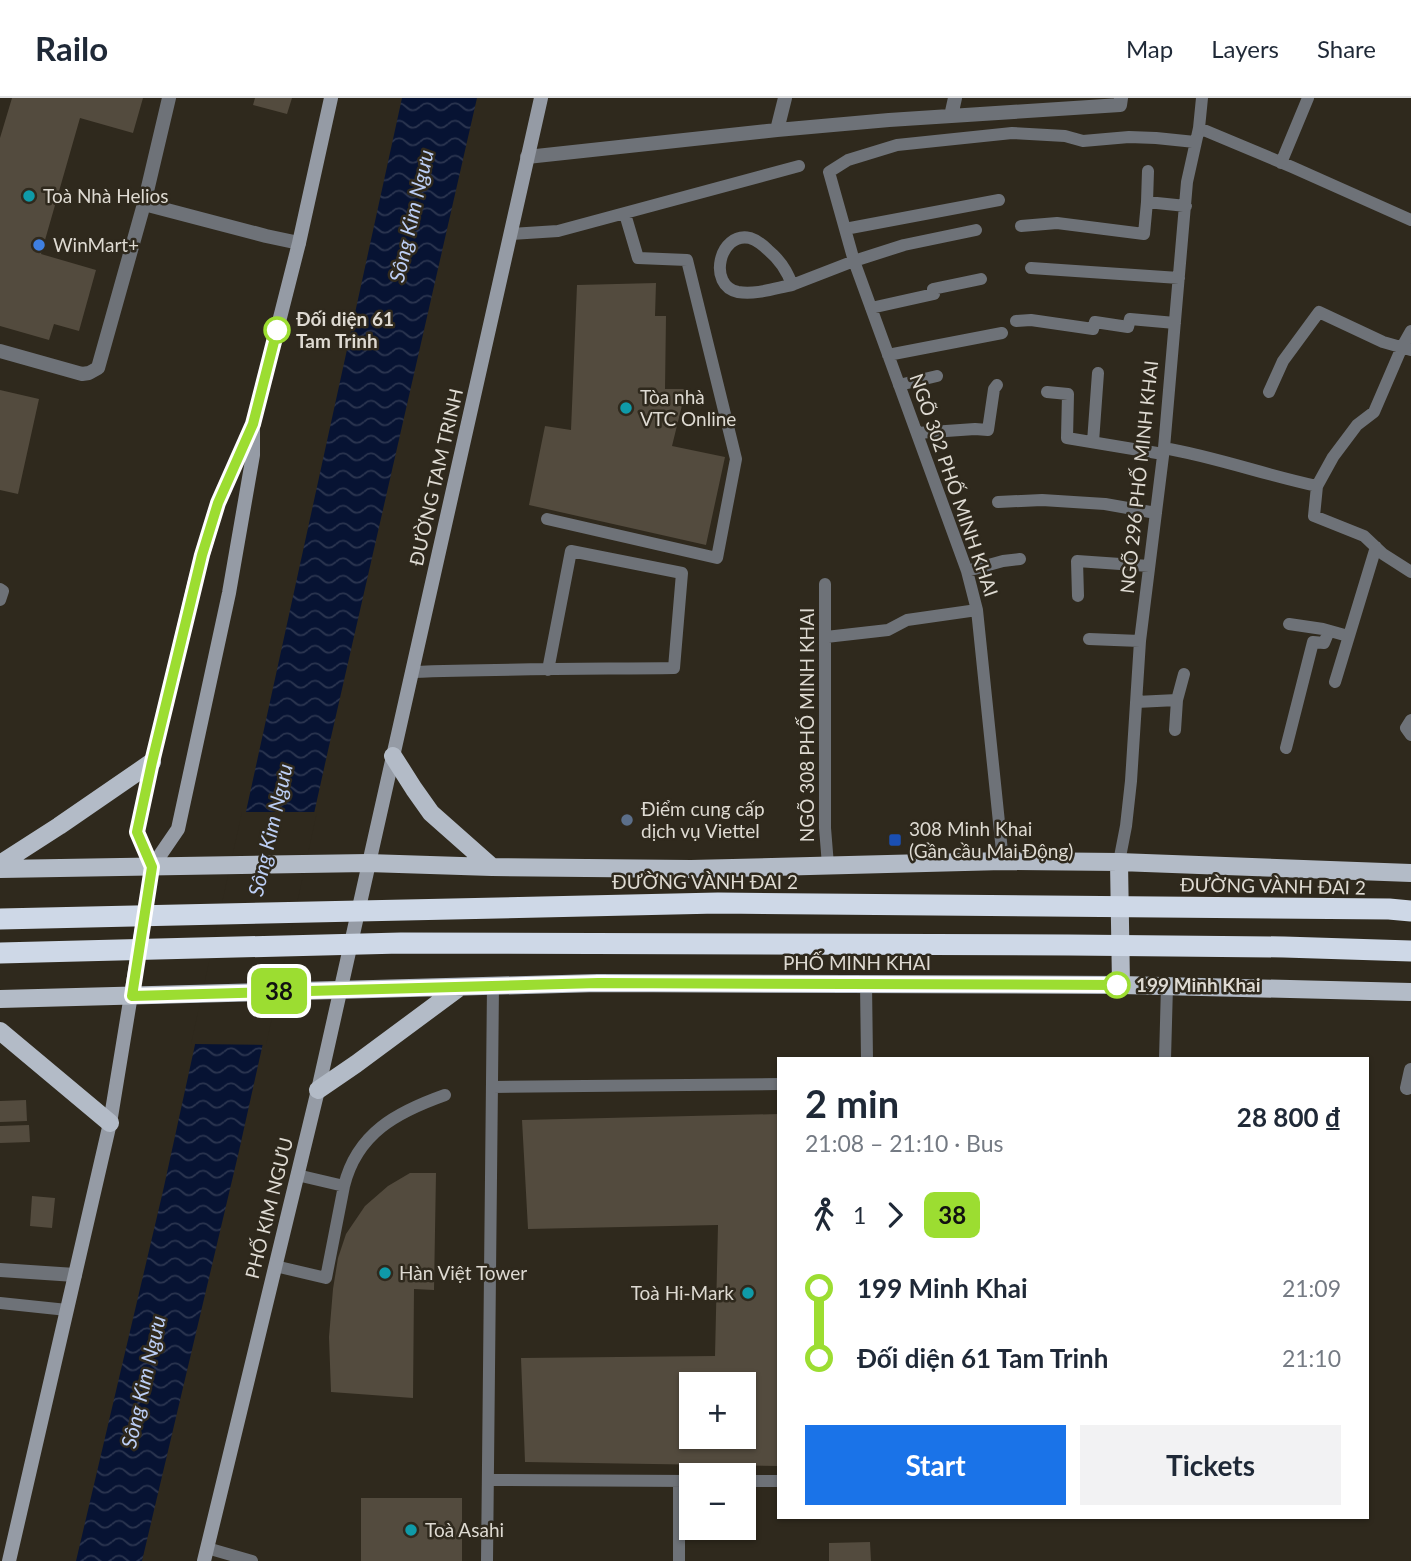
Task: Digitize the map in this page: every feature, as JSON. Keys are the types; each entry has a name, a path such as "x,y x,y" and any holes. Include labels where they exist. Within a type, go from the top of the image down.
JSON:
{"highway":[{"name":"ĐƯỜNG VÀNH ĐAI 2","path":"0,919 718,903 1411,911"},
{"path":"0,953 401,943 1069,945 1411,951"}],"main road":[{"path":"152,867 137,832 152,762 195,581 218,503 253,424 299,243 331,98"},
{"name":"ĐƯỜNG TAM TRINH","path":"368,863 541,98"},
{"path":"9,1561 110,1123 152,867 178,829 229,593 253,455 253,424"},
{"path":"393,756 431,813 492,867"},
{"path":"0,864 152,762"},
{"path":"0,869 368,863 691,869 1003,861 1119,862 1411,873"},
{"path":"1119,862 1121,985"},
{"name":"PHỐ KIM NGƯU","path":"205,1554 298,1175 368,863"},
{"name":"PHỐ MINH KHAI","path":"132,996 598,983 1121,985 1411,992"},
{"path":"318,1090 460,987"},
{"path":"0,999 132,996"},
{"path":"0,1031 110,1123"}],"street":[{"path":"0,351 82,373 89,373 97,368 144,204 169,98"},
{"path":"777,130 785,98"},
{"path":"951,116 955,98"},
{"path":"527,157 777,130 1119,105 1121,98"},
{"path":"144,204 299,243"},
{"path":"1407,1088 1411,1070"},
{"path":"0,1270 75,1275"}],"lane":[{"name":"NGÕ 296 PHỐ MINH KHAI","path":"1119,862 1131,781 1140,641 1163,451 1187,182 1199,128 1202,98"},
{"path":"1281,163 1308,98"},
{"path":"1199,128 1410,218"},
{"name":"NGÕ 302 PHỐ MINH KHAI","path":"1003,861 977,610 967,571 854,261 830,172 848,160 897,145 1012,133 1065,136 1083,141 1129,137 1195,142"},
{"path":"511,234 558,231 799,166"},
{"path":"1021,226 1057,223 1144,234 1148,171"},
{"path":"845,229 999,200"},
{"path":"1147,202 1186,206"},
{"path":"547,519 717,558 736,459 687,260 638,258 625,214"},
{"path":"792,285 786,268 772,253 749,238 731,242 724,251 719,273 728,288 736,292 748,292 792,285 904,245 976,230"},
{"path":"1031,268 1179,278"},
{"path":"871,308 934,294 933,289 981,279"},
{"path":"1269,392 1283,361 1319,312 1383,342 1407,348"},
{"path":"1016,321 1031,320 1093,329 1095,322 1128,327 1130,319 1175,323"},
{"path":"1411,331 1407,348 1374,412 1357,425 1333,457 1317,486 1314,516 1364,536 1383,554 1411,572"},
{"path":"888,355 1002,333"},
{"path":"1093,442 1098,373"},
{"path":"899,385 937,376"},
{"path":"917,433 988,430 994,389 998,385"},
{"path":"1047,392 1068,394 1066,438 1195,453 1317,486"},
{"path":"998,502 1055,500 1105,504 1156,513"},
{"path":"1335,682 1376,547"},
{"path":"412,671 548,670 674,668 682,573 571,551 548,670"},
{"path":"967,571 1020,559"},
{"path":"1077,596 1077,561 1149,566"},
{"name":"NGÕ 308 PHỐ MINH KHAI","path":"825,584 825,828 828,865"},
{"path":"0,589 3,591 0,600"},
{"path":"826,637 888,630 908,620 977,610"},
{"path":"1289,624 1348,636"},
{"path":"1286,748 1313,642 1324,643 1329,631"},
{"path":"1089,639 1140,641"},
{"path":"1175,730 1177,700 1184,674"},
{"path":"1136,702 1177,700"},
{"path":"1411,720 1406,728 1411,734"},
{"path":"866,984 867,1057"},
{"path":"487,1561 493,986"},
{"path":"1165,1057 1167,986"},
{"path":"492,1087 777,1084"},
{"path":"275,1266 326,1278 344,1186 354,1158 372,1135 396,1118 445,1095"},
{"path":"298,1175 344,1186"},
{"path":"0,1303 67,1310"},
{"path":"488,1480 679,1481"},
{"path":"756,1481 777,1481"},
{"path":"679,1561 681,1540"},
{"path":"205,1554 252,1561"}],"water":[{"name":"Sông Kim Ngưu","path":"402,98 477,98 239,1151 142,1561 76,1561 163,1191"}],"pier":[{"path":"242,812 317,812 266,1045 191,1044"}],"building":[{"name":"Toà Nhà Helios","path":"12,98 143,98 133,133 80,118 41,254 96,270 79,331 54,324 49,340 0,326 0,138"},
{"path":"255,98 292,98 287,114 253,105"},
{"name":"Tòa nhà VTC Online","path":"656,283 655,316 666,316 665,389 686,389 672,446 725,457 706,545 529,505 545,426 571,430 577,285"},
{"path":"0,390 39,399 18,494 0,490"},
{"path":"26,1100 27,1121 0,1122 0,1101"},
{"name":"Toà Hi-Mark","path":"777,1114 777,1466 756,1466 756,1463 525,1462 521,1358 715,1356 718,1225 528,1229 522,1120"},
{"path":"29,1125 30,1142 0,1143 0,1126"},
{"name":"Hàn Việt Tower","path":"410,1173 436,1173 434,1290 414,1289 413,1398 331,1392 329,1337 333,1289 338,1258 346,1234 365,1206 388,1186"},
{"path":"32,1196 55,1198 52,1228 30,1226"},
{"name":"Toà Asahi","path":"361,1498 462,1498 462,1561 361,1561"},
{"path":"870,1542 871,1561 829,1561 829,1543"}],"bus line":[{"name":"38","path":"277,330 253,424 218,503 202,555 152,762 137,832 152,867 132,996 598,983 1117,985"}],"place":[{"name":"Toà Nhà Helios","path":"29,196"},
{"name":"WinMart+","path":"39,245"},
{"name":"Đối diện 61 Tam Trinh","path":"277,330"},
{"name":"Tòa nhà VTC Online","path":"626,408"},
{"name":"Điểm cung cấp dịch vụ Viettel","path":"627,820"},
{"name":"308 Minh Khai (Gần cầu Mai Động)","path":"895,840"},
{"name":"199 Minh Khai","path":"1117,985"},
{"name":"Hàn Việt Tower","path":"385,1273"},
{"name":"Toà Hi-Mark","path":"748,1293"},
{"name":"Toà Asahi","path":"411,1530"}]}
